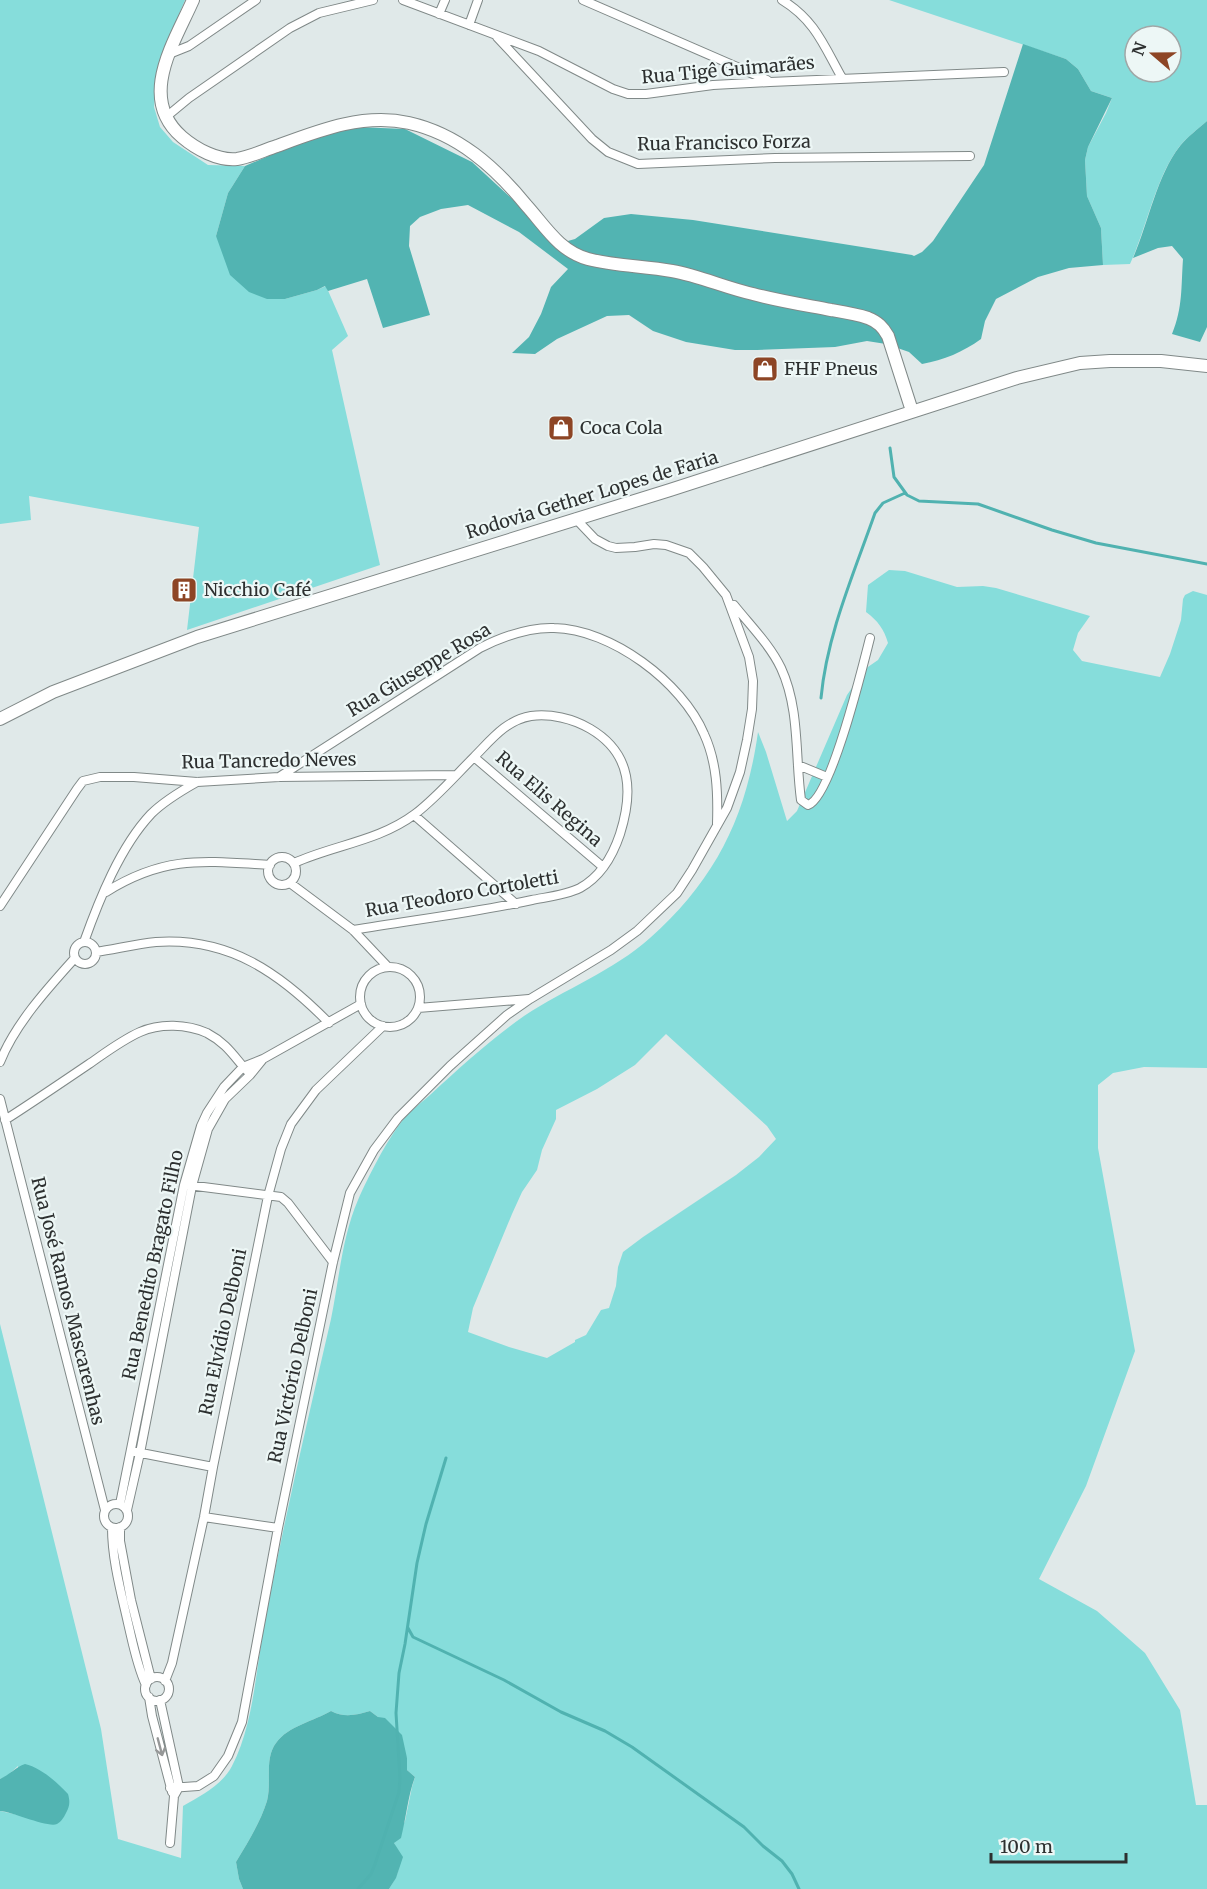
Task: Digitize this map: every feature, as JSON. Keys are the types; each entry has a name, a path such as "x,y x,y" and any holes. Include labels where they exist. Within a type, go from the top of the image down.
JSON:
{"street":[{"path":"193,0 169,54 160,85 160,96 166,117 186,141 206,152 231,159 252,155 326,128 374,119 408,123 436,131 470,149 483,159 525,203 553,238 573,253 600,261 673,271 754,295 860,315 877,323 884,328 888,336 912,411"},
{"path":"169,54 189,46 256,0"},
{"path":"166,117 189,98 290,28 319,13 373,0"},
{"path":"439,14 445,0"},
{"path":"469,25 478,0"},
{"path":"583,0 602,4 770,82"},
{"path":"782,0 804,15 816,30 842,78"},
{"name":"Rua Tigê Guimarães","path":"407,1 539,51 613,89 628,94 646,94 713,85 1004,72"},
{"name":"Rua Francisco Forza","path":"495,35 592,139 608,152 638,164 765,159 970,156"},
{"name":"Rodovia Gether Lopes de Faria","path":"0,719 53,692 197,637 670,490 1017,378 1080,363 1110,360 1207,366"},
{"path":"575,518 595,539 608,546 616,548 666,545 689,553 704,567 780,666 793,709 801,800 805,804 813,804 839,751 870,638"},
{"name":"Rua Victório Delboni","path":"174,1790 198,1786 208,1781 218,1772 235,1741 243,1714 278,1528 333,1262 354,1184 374,1150 398,1118 450,1066 507,1015 611,950 637,931 677,893 693,870 728,808 740,772 747,740 752,709 753,681 749,657 726,595"},
{"name":"Rua Giuseppe Rosa","path":"279,777 480,648 529,631 563,628 582,632 626,652 673,688 687,705 705,735 715,770 717,827"},
{"name":"Rua Teodoro Cortoletti","path":"294,863 370,838 414,815 497,732 521,718 532,716 568,718 600,735 620,760 626,774 628,790 626,815 614,850 603,867 580,888 516,904 353,930"},
{"name":"Rua Elis Regina","path":"474,757 603,867"},
{"path":"798,765 827,777"},
{"name":"Rua Tancredo Neves","path":"0,906 83,781 100,777 197,782 279,777 455,776"},
{"path":"84,942 93,945 96,952 94,960 88,964 81,964 75,958 74,951 84,942 93,916 124,851 152,813 173,796 197,782"},
{"path":"414,815 516,904"},
{"path":"283,857 294,863 296,876 290,883 282,885 274,882 269,875 270,865 274,860 283,857"},
{"path":"105,892 142,872 177,863 217,862 270,865"},
{"path":"290,883 353,930 388,967"},
{"path":"96,952 153,942 201,944 231,951 264,968 285,983 329,1023"},
{"path":"0,1062 7,1046 48,989 75,958"},
{"path":"388,967 398,968 414,979 420,998 413,1017 395,1027 383,1026 369,1019 361,1004 360,994 363,984 369,976 388,967"},
{"path":"418,1008 530,999"},
{"name":"Rua Benedito Bragato Filho","path":"123,1507 136,1452 188,1185 201,1126 207,1113 243,1066 263,1059 361,1004"},
{"path":"5,1120 117,1046 140,1032 155,1028 182,1026 206,1033 225,1044 250,1075"},
{"name":"Rua Elvídio Delboni","path":"165,1680 172,1663 204,1517 268,1196 281,1149 291,1124 301,1108 343,1063 383,1026"},
{"name":"Rua Benedito Bragato Filho","path":"188,1185 214,1116 230,1093 250,1075 263,1059"},
{"name":"Rua José Ramos Mascarenhas","path":"0,1099 105,1510"},
{"path":"188,1185 280,1197 333,1262"},
{"path":"136,1452 213,1467"},
{"path":"116,1527 125,1524 128,1518 123,1507 110,1505 105,1510 104,1520 116,1527 120,1540 149,1682"},
{"path":"204,1517 278,1528"},
{"path":"149,1697 153,1700 166,1697 168,1684 165,1680 156,1677 149,1682 145,1690 149,1697 152,1716 174,1790"},
{"path":"160,1700 174,1790 170,1843"}],"shaded area":[{"path":"0,0 185,0 158,65 154,107 160,127 173,142 208,165 245,166 228,193 216,236 285,299 326,286 348,336 332,350 380,565 187,630 199,527 29,496 31,520 0,524"},
{"path":"889,0 1207,0 1207,121 1182,143 1171,160 1157,188 1130,264 1103,265 1101,228 1087,196 1085,160 1088,147 1112,98 1091,91 1078,69 1066,59"},
{"path":"1023,44 1066,59 1078,69 1091,91 1112,98 1088,147 1085,160 1087,196 1101,228 1103,265 1069,268 1038,277 996,299 985,321 981,339 946,358 922,364 909,352 886,344 867,341 835,347 757,350 735,350 686,342 653,331 629,315 607,316 557,339 535,354 512,353 529,337 551,287 568,269 519,232 468,205 441,209 420,217 410,226 409,246 430,315 383,328 367,279 328,291 325,286 285,299 267,299 249,292 230,275 216,236 228,193 245,166 301,142 357,127 405,129 472,162 534,219 557,244 575,239 604,218 631,214 693,220 914,256 922,252 933,241 984,165"},
{"path":"1207,121 1207,327 1200,342 1172,334 1180,306 1183,259 1172,246 1158,248 1133,258 1159,185 1172,158 1189,136"},
{"path":"889,570 905,571 957,587 996,588 1090,616 1078,633 1073,650 1082,661 1160,677 1181,620 1185,595 1193,591 1207,595 1207,1068 1144,1067 1113,1073 1098,1085 1098,1148 1135,1351 1086,1486 1039,1579 1097,1611 1145,1653 1180,1710 1196,1805 1207,1805 1207,1889 389,1889 399,1867 399,1856 394,1843 405,1821 415,1777 407,1770 407,1758 378,1717 370,1711 346,1715 331,1711 287,1732 272,1749 267,1801 257,1825 236,1862 243,1889 0,1889 0,1811 23,1816 18,1766 0,1779 0,1324 101,1729 118,1839 181,1858 183,1806 211,1789 223,1778 232,1766 245,1732 272,1583 331,1319 345,1244 358,1200 378,1159 405,1117 488,1044 524,1016 636,950 673,916 710,870 724,846 745,792 758,732 787,821 797,811 847,695 865,669 878,660 888,643 880,626 866,612 868,585","holes":["666,1034 767,1126 776,1139 759,1157 623,1252 609,1308 601,1310 586,1335 547,1358 468,1332 473,1308 512,1214 522,1192 537,1170 542,1150 556,1119 556,1110 597,1089 635,1065"]},
{"path":"331,1711 355,1715 370,1711 378,1717 385,1718 402,1735 407,1770 415,1777 401,1838 394,1843 403,1857 396,1878 389,1889 243,1889 236,1862 257,1825 267,1801 272,1749 287,1732"},
{"path":"25,1764 43,1772 68,1794 68,1808 57,1824 46,1824 0,1811 0,1779"}],"waterway":[{"path":"890,448 894,477 907,495 919,501 978,504 1096,543 1207,564"},
{"path":"821,698 835,627 875,513 883,503 905,493"},
{"path":"358,1889 371,1874 399,1792 396,1713 399,1673 417,1563 446,1458"},
{"path":"408,1628 413,1637 504,1680 561,1712 605,1731 632,1747 744,1827 782,1861 792,1874 799,1889"}],"place":[{"name":"FHF Pneus","path":"765,369"},
{"name":"Coca Cola","path":"561,428"},
{"name":"Nicchio Café","path":"184,590"}]}
